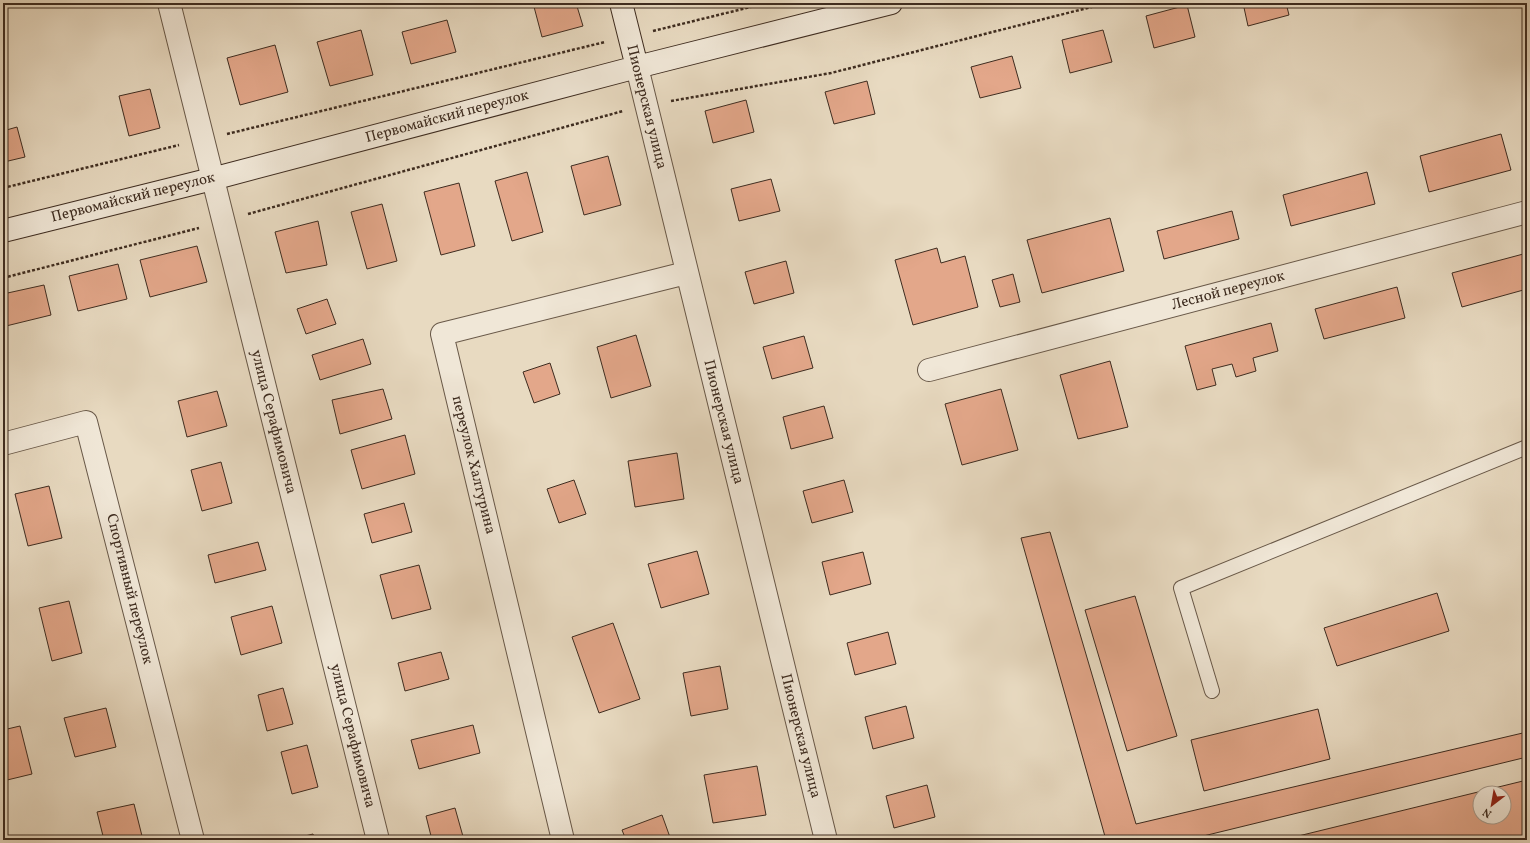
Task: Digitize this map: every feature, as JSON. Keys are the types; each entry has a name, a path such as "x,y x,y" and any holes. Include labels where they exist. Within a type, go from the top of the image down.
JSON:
{"street":[{"name":"улица Серафимовича","path":"169,3 378,840"},
{"name":"Пионерская улица","path":"621,3 637,67 638,108 686,273 826,840"},
{"name":"Первомайский переулок","path":"3,231 212,179 637,67 891,3"},
{"name":"Лесной переулок","path":"928,370 1527,212"},
{"name":"переулок Халтурина","path":"564,840 442,334 686,273"},
{"name":"Спортивный переулок","path":"3,444 86,422 193,840"}],"lane":[{"path":"1212,691 1181,588 1527,447"}],"path":[{"path":"3,188 767,3"},
{"path":"3,278 223,221 638,108 831,73 1107,3"}],"building":[{"path":"533,3 576,3 583,26 542,37"},
{"path":"1243,3 1286,3 1289,15 1248,26"},
{"path":"1187,5 1195,37 1154,48 1146,16"},
{"path":"447,20 456,52 411,64 402,32"},
{"path":"361,30 373,75 330,86 317,42"},
{"path":"1103,30 1112,62 1070,73 1062,40"},
{"path":"275,45 288,92 240,105 227,58"},
{"path":"1012,56 1021,88 980,98 971,67"},
{"path":"867,81 875,114 834,124 825,92"},
{"path":"150,89 160,128 129,136 119,96"},
{"path":"746,100 754,132 713,143 705,111"},
{"path":"17,127 25,157 4,162 3,131"},
{"path":"1501,134 1511,170 1429,192 1420,156"},
{"path":"608,156 621,205 584,215 571,166"},
{"path":"527,172 543,232 512,241 495,181"},
{"path":"1367,172 1375,204 1291,226 1283,195"},
{"path":"771,179 780,211 739,221 731,189"},
{"path":"459,183 475,246 441,255 424,192"},
{"path":"382,204 397,261 367,269 351,212"},
{"path":"1232,211 1239,239 1164,259 1157,231"},
{"path":"1110,218 1124,271 1042,293 1027,240"},
{"path":"318,221 327,265 286,273 275,232"},
{"path":"197,246 207,282 150,297 140,260"},
{"path":"937,248 941,263 965,256 978,307 913,325 895,260"},
{"path":"1527,253 1527,289 1462,307 1452,273"},
{"path":"786,261 794,293 754,304 745,272"},
{"path":"118,264 127,299 78,311 69,276"},
{"path":"1013,274 1020,302 1000,307 992,280"},
{"path":"44,285 51,315 6,326 3,315 3,294"},
{"path":"1397,287 1405,318 1324,339 1315,309"},
{"path":"327,299 336,324 306,334 297,309"},
{"path":"1271,323 1278,351 1253,358 1256,371 1236,377 1232,364 1212,369 1216,385 1197,390 1185,346"},
{"path":"636,335 651,386 611,398 597,347"},
{"path":"804,336 813,368 772,379 763,347"},
{"path":"363,339 371,364 320,380 312,355"},
{"path":"1110,361 1128,427 1078,439 1060,375"},
{"path":"550,363 560,394 534,403 523,372"},
{"path":"383,389 392,419 340,434 332,400"},
{"path":"1001,389 1018,450 962,465 945,404"},
{"path":"217,391 227,426 187,437 178,401"},
{"path":"824,406 833,438 791,449 783,417"},
{"path":"405,435 415,474 362,489 351,450"},
{"path":"677,453 684,499 635,507 628,461"},
{"path":"221,462 232,503 202,511 191,470"},
{"path":"574,480 586,514 559,523 547,489"},
{"path":"844,480 853,512 812,523 803,491"},
{"path":"49,486 62,538 28,546 15,494"},
{"path":"404,503 412,532 372,543 364,514"},
{"path":"1050,532 1136,824 1527,732 1527,757 1187,840 1106,840 1021,538"},
{"path":"258,542 266,570 215,583 208,555"},
{"path":"697,551 709,594 661,608 648,564"},
{"path":"863,552 871,584 830,595 822,562"},
{"path":"419,565 431,609 392,619 380,575"},
{"path":"1437,593 1449,631 1337,666 1324,628"},
{"path":"1135,596 1177,736 1127,751 1085,610"},
{"path":"69,601 82,653 52,661 39,608"},
{"path":"272,606 282,643 241,655 231,617"},
{"path":"613,623 640,699 599,713 572,637"},
{"path":"888,632 896,664 855,675 847,643"},
{"path":"441,652 449,679 405,691 398,663"},
{"path":"720,666 728,709 691,716 683,673"},
{"path":"283,688 293,724 267,731 258,695"},
{"path":"906,706 914,738 873,749 865,717"},
{"path":"106,708 116,747 75,757 64,718"},
{"path":"1318,709 1330,759 1204,791 1191,740"},
{"path":"473,725 480,753 419,769 411,740"},
{"path":"20,726 32,774 3,781 3,730"},
{"path":"307,745 318,787 292,794 281,752"},
{"path":"757,766 766,815 713,823 704,775"},
{"path":"1527,780 1527,840 1282,840 1472,793 1472,825 1512,825 1512,785 1507,785"},
{"path":"927,785 935,817 894,828 886,796"},
{"path":"134,804 143,840 104,840 97,812"},
{"path":"455,808 464,840 432,840 426,816"},
{"path":"662,815 671,840 626,840 622,830"},
{"path":"313,834 315,840 289,840"}]}
